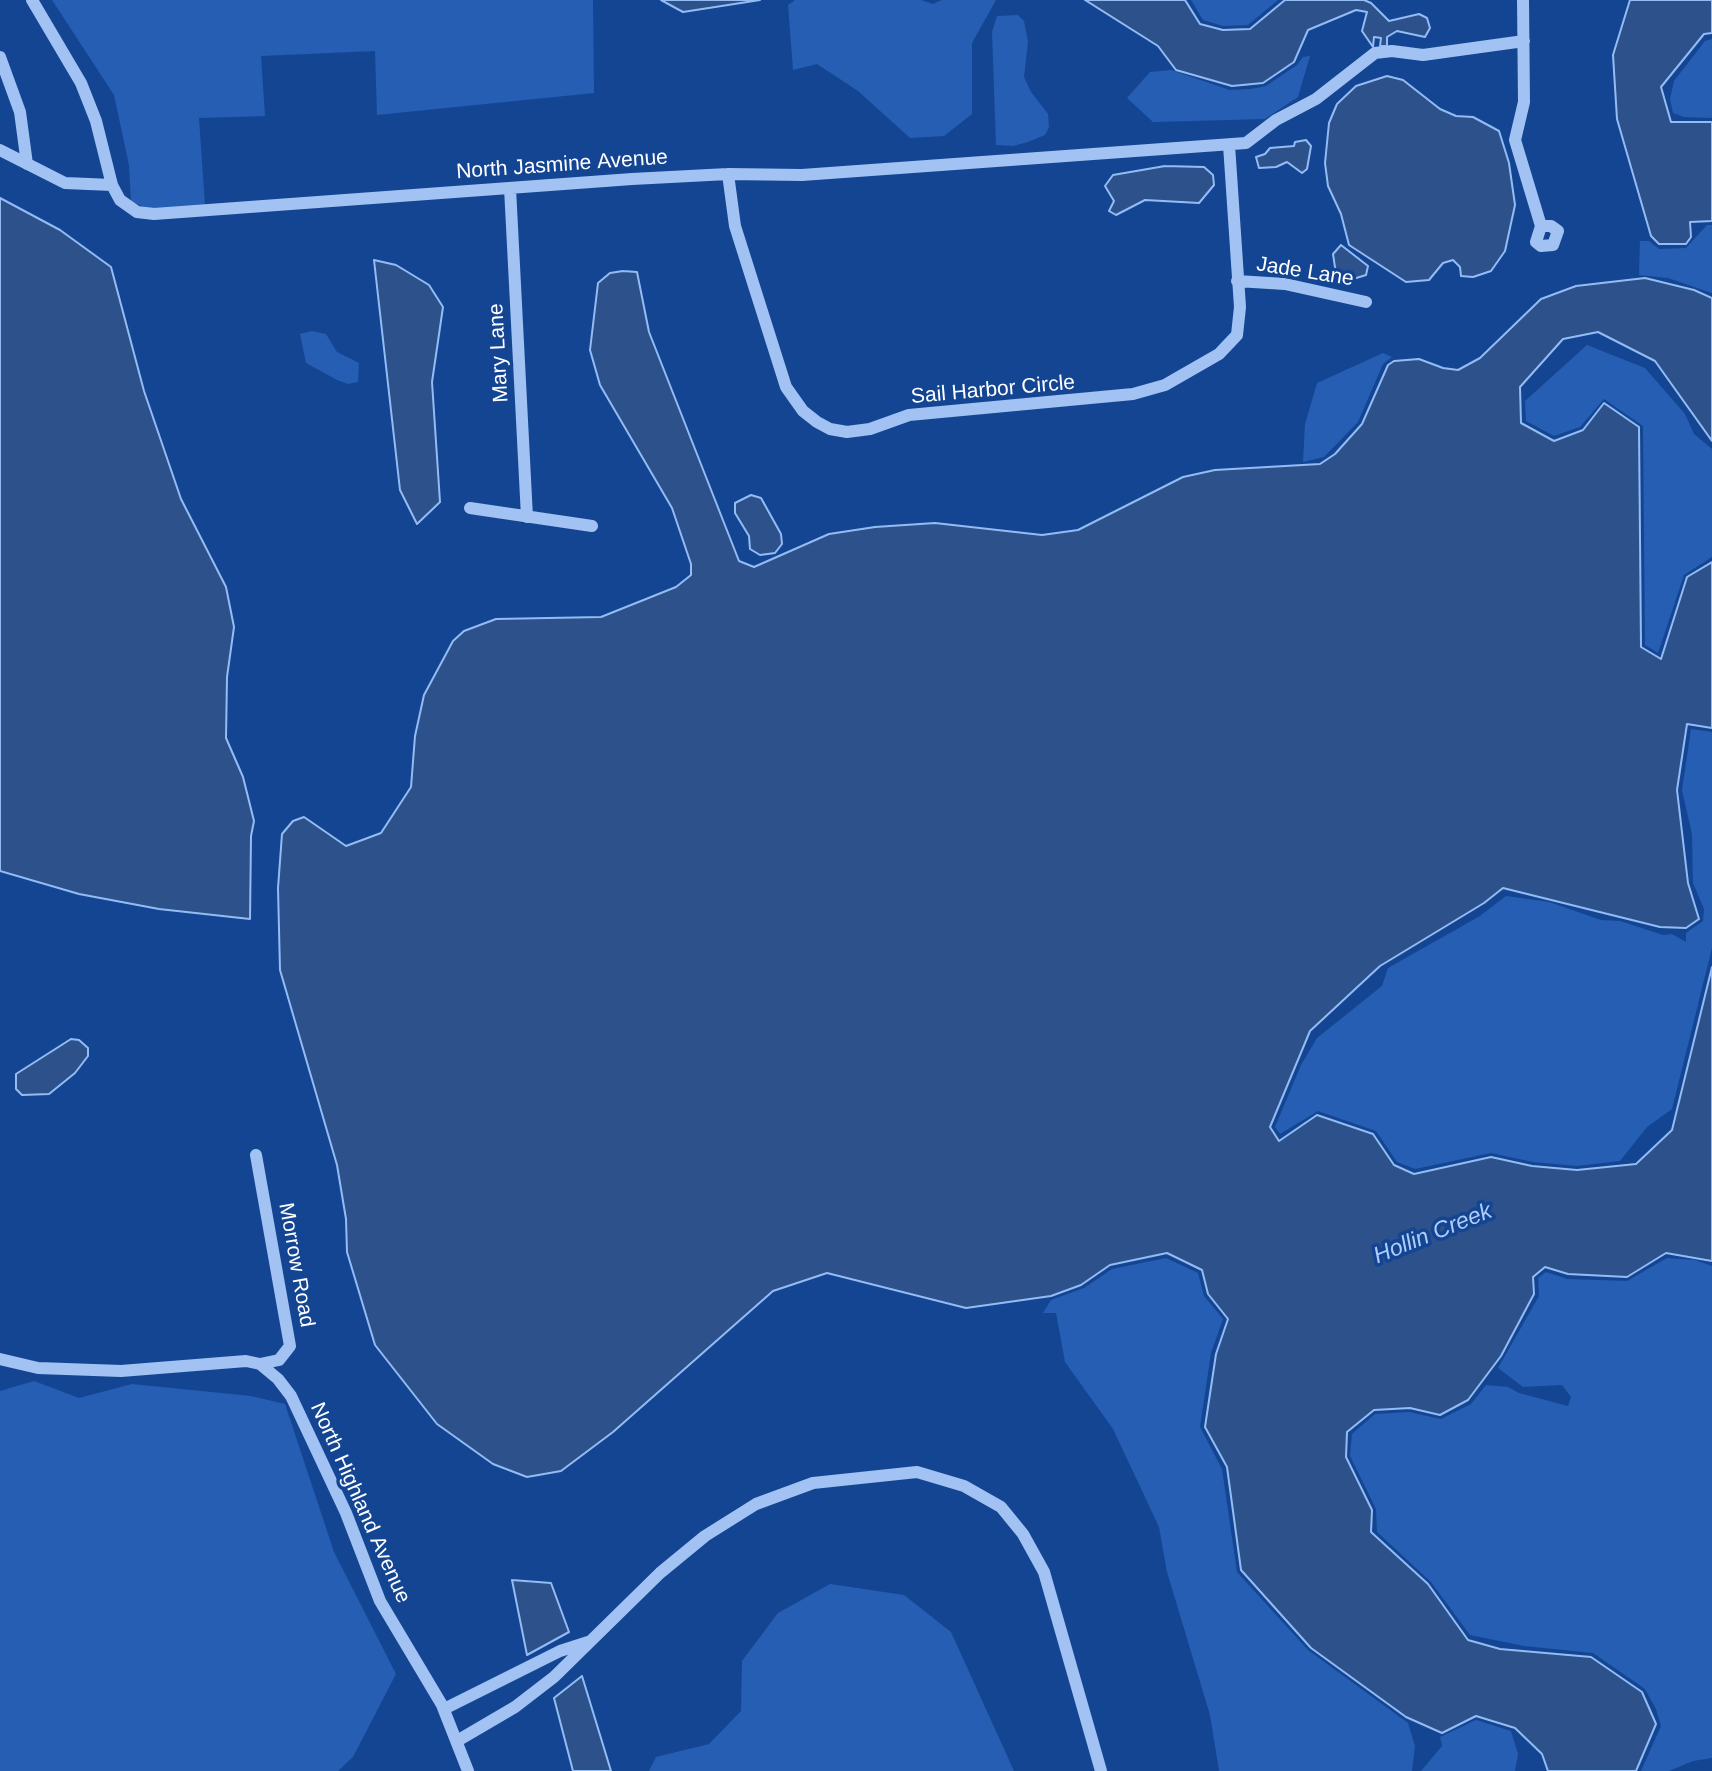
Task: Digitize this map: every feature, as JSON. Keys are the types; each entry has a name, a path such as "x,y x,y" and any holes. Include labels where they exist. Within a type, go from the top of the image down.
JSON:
{"street":[{"name":"North Jasmine Avenue","path":"32,0 81,83 96,121 112,185 120,200 137,212 154,214 728,174 802,175 1229,145 1253,141 1276,120 1316,99 1375,53 1392,51 1423,55 1524,41"},
{"path":"1523,0 1524,102 1515,140 1541,226"},
{"path":"0,57 20,112 27,164"},
{"name":"Sail Harbor Circle","path":"728,174 735,226 786,387 803,411 830,429 847,432 870,429 909,415 1114,398 1165,385 1219,354 1237,335 1240,307 1229,145"},
{"path":"0,150 65,183 112,185"},
{"name":"Mary Lane","path":"510,188 527,517"},
{"name":"Jade Lane","path":"1237,281 1285,284 1366,302"},
{"path":"470,508 592,526"},
{"name":"Morrow Road","path":"256,1155 290,1346 279,1360 260,1364"},
{"path":"0,1359 38,1368 121,1371 219,1361 260,1364"},
{"name":"North Highland Avenue","path":"260,1364 291,1396 346,1513 380,1601 444,1709 468,1771"},
{"path":"457,1741 515,1707 554,1677 678,1558 705,1535 756,1504 813,1483 917,1472 973,1491 1001,1507 1023,1534 1044,1572 1101,1771"},
{"path":"444,1709 559,1651 592,1641"}],"shaded area":[{"path":"52,0 593,0 594,93 377,115 375,51 261,56 265,116 199,118 205,205 151,209 131,202 129,165 114,95"},
{"path":"795,0 921,0 933,4 942,0 996,0 972,43 972,114 944,136 910,138 858,91 817,64 793,70 788,5"},
{"path":"1191,0 1278,0 1248,25 1223,26 1203,20"},
{"path":"1018,15 1024,21 1028,42 1024,77 1031,92 1048,114 1049,127 1045,135 1028,142 1013,146 996,145 992,32 997,16"},
{"path":"1712,39 1712,118 1684,117 1673,113 1670,99 1674,81 1705,41"},
{"path":"1310,56 1298,97 1265,119 1153,122 1127,98 1150,72 1171,70 1230,90 1251,89 1266,86 1297,65 1303,57"},
{"path":"1707,225 1712,225 1712,293 1668,278 1639,275 1640,241 1649,241 1659,249 1686,248"},
{"path":"312,331 326,334 337,352 359,363 358,382 348,384 337,380 306,363 300,334"},
{"path":"1587,345 1645,368 1685,414 1694,434 1712,449 1712,557 1684,575 1658,653 1645,645 1643,426 1604,399 1580,427 1554,436 1526,421 1525,401"},
{"path":"1383,353 1392,357 1383,364 1358,422 1324,457 1303,462 1305,424 1317,383"},
{"path":"1691,729 1712,732 1712,948 1672,1109 1647,1127 1620,1161 1577,1166 1533,1162 1491,1153 1415,1169 1397,1162 1376,1131 1318,1111 1280,1134 1275,1127 1301,1065 1317,1038 1382,986 1388,968 1480,916 1506,896 1549,902 1601,920 1620,921 1663,935 1672,934 1686,942 1686,933 1703,921 1704,909 1693,883 1692,834 1682,790"},
{"path":"1166,1258 1198,1273 1204,1296 1223,1319 1211,1353 1200,1427 1222,1469 1237,1572 1308,1650 1408,1723 1415,1746 1412,1771 1219,1771 1210,1715 1167,1572 1159,1527 1113,1429 1065,1362 1056,1313 1043,1313 1051,1300 1084,1288 1112,1269"},
{"path":"1667,1258 1695,1260 1712,1266 1712,1758 1693,1761 1669,1771 1641,1771 1661,1726 1656,1709 1645,1689 1593,1653 1524,1646 1470,1635 1431,1582 1377,1532 1376,1509 1350,1456 1352,1434 1375,1414 1409,1412 1441,1419 1471,1404 1486,1385 1508,1387 1519,1393 1568,1406 1571,1397 1562,1385 1523,1387 1498,1368 1539,1296 1538,1278 1546,1272 1567,1279 1627,1281"},
{"path":"34,1381 79,1398 132,1384 251,1396 285,1404 334,1552 396,1674 353,1757 338,1771 0,1771 0,1391"},
{"path":"830,1584 904,1595 951,1632 1014,1771 649,1771 656,1757 709,1744 741,1711 742,1661 778,1613"},
{"path":"1476,1720 1511,1731 1518,1754 1515,1771 1421,1771 1442,1746 1440,1737"}],"water":[{"path":"661,0 760,0 683,12"},
{"path":"1085,0 1185,0 1200,24 1223,30 1250,29 1285,0 1364,0 1371,3 1389,21 1419,14 1427,18 1430,28 1425,37 1397,31 1387,37 1387,46 1380,46 1381,38 1374,37 1373,47 1362,31 1367,12 1356,10 1308,30 1294,62 1263,83 1232,86 1176,70 1158,46"},
{"path":"1630,0 1712,0 1712,33 1704,34 1661,87 1671,122 1712,122 1712,221 1690,222 1691,237 1686,244 1659,244 1651,236 1617,119 1613,55"},
{"path":"1387,76 1403,80 1440,109 1456,116 1473,117 1499,131 1509,163 1515,205 1505,251 1491,271 1473,277 1461,276 1460,267 1453,260 1443,263 1429,280 1406,282 1349,245 1341,214 1328,186 1325,163 1329,123 1337,104 1356,86"},
{"path":"1306,140 1311,146 1307,169 1302,173 1287,162 1276,167 1259,168 1256,157 1265,154 1270,148 1294,146 1295,142"},
{"path":"1165,166 1204,167 1213,175 1214,185 1199,203 1145,200 1116,215 1109,211 1114,201 1105,186 1113,175"},
{"path":"0,198 60,230 111,267 144,391 181,499 226,587 234,627 227,677 226,738 243,777 254,821 251,836 250,919 159,909 79,894 0,871"},
{"path":"1341,245 1368,266 1366,275 1353,279 1336,274 1333,254"},
{"path":"374,260 396,265 429,285 443,307 432,382 440,502 417,524 400,490"},
{"name":"Hollin Creek","path":"637,272 649,332 739,561 754,567 829,534 875,527 935,523 1042,535 1078,530 1183,477 1215,470 1320,464 1335,454 1362,424 1388,365 1394,361 1419,359 1443,368 1458,370 1480,358 1541,299 1576,286 1645,278 1694,290 1712,298 1712,441 1655,361 1598,332 1563,339 1520,387 1521,423 1554,441 1583,430 1604,403 1639,427 1641,647 1661,659 1687,577 1712,562 1712,728 1687,724 1677,790 1688,883 1699,919 1686,928 1660,927 1503,888 1484,903 1380,966 1310,1031 1270,1127 1279,1141 1317,1115 1373,1134 1394,1165 1414,1174 1491,1157 1532,1166 1577,1170 1636,1164 1672,1130 1712,967 1712,1261 1666,1253 1627,1277 1568,1274 1545,1267 1533,1277 1534,1294 1501,1356 1468,1400 1440,1415 1410,1408 1374,1410 1347,1432 1346,1457 1372,1510 1371,1532 1428,1584 1468,1640 1500,1649 1591,1657 1642,1692 1656,1724 1636,1771 1548,1771 1542,1754 1515,1728 1476,1716 1442,1733 1406,1717 1311,1648 1241,1570 1227,1467 1205,1427 1216,1354 1228,1319 1208,1294 1202,1270 1167,1253 1110,1265 1081,1285 1051,1296 966,1308 827,1273 773,1291 613,1432 561,1471 527,1477 493,1464 437,1424 375,1345 347,1252 346,1219 337,1165 280,970 278,888 282,834 293,821 304,817 346,846 381,833 411,787 415,736 424,695 453,641 464,631 496,619 601,617 676,587 691,575 691,564 672,508 600,385 590,350 598,283 610,273"},
{"path":"751,495 761,498 781,534 782,544 775,553 760,555 750,549 749,536 735,513 735,503"},
{"path":"71,1039 79,1040 88,1048 88,1056 75,1073 49,1094 22,1095 16,1089 16,1074"},
{"path":"512,1580 551,1583 569,1632 527,1655"},
{"path":"582,1676 611,1771 573,1771 554,1698"}]}
